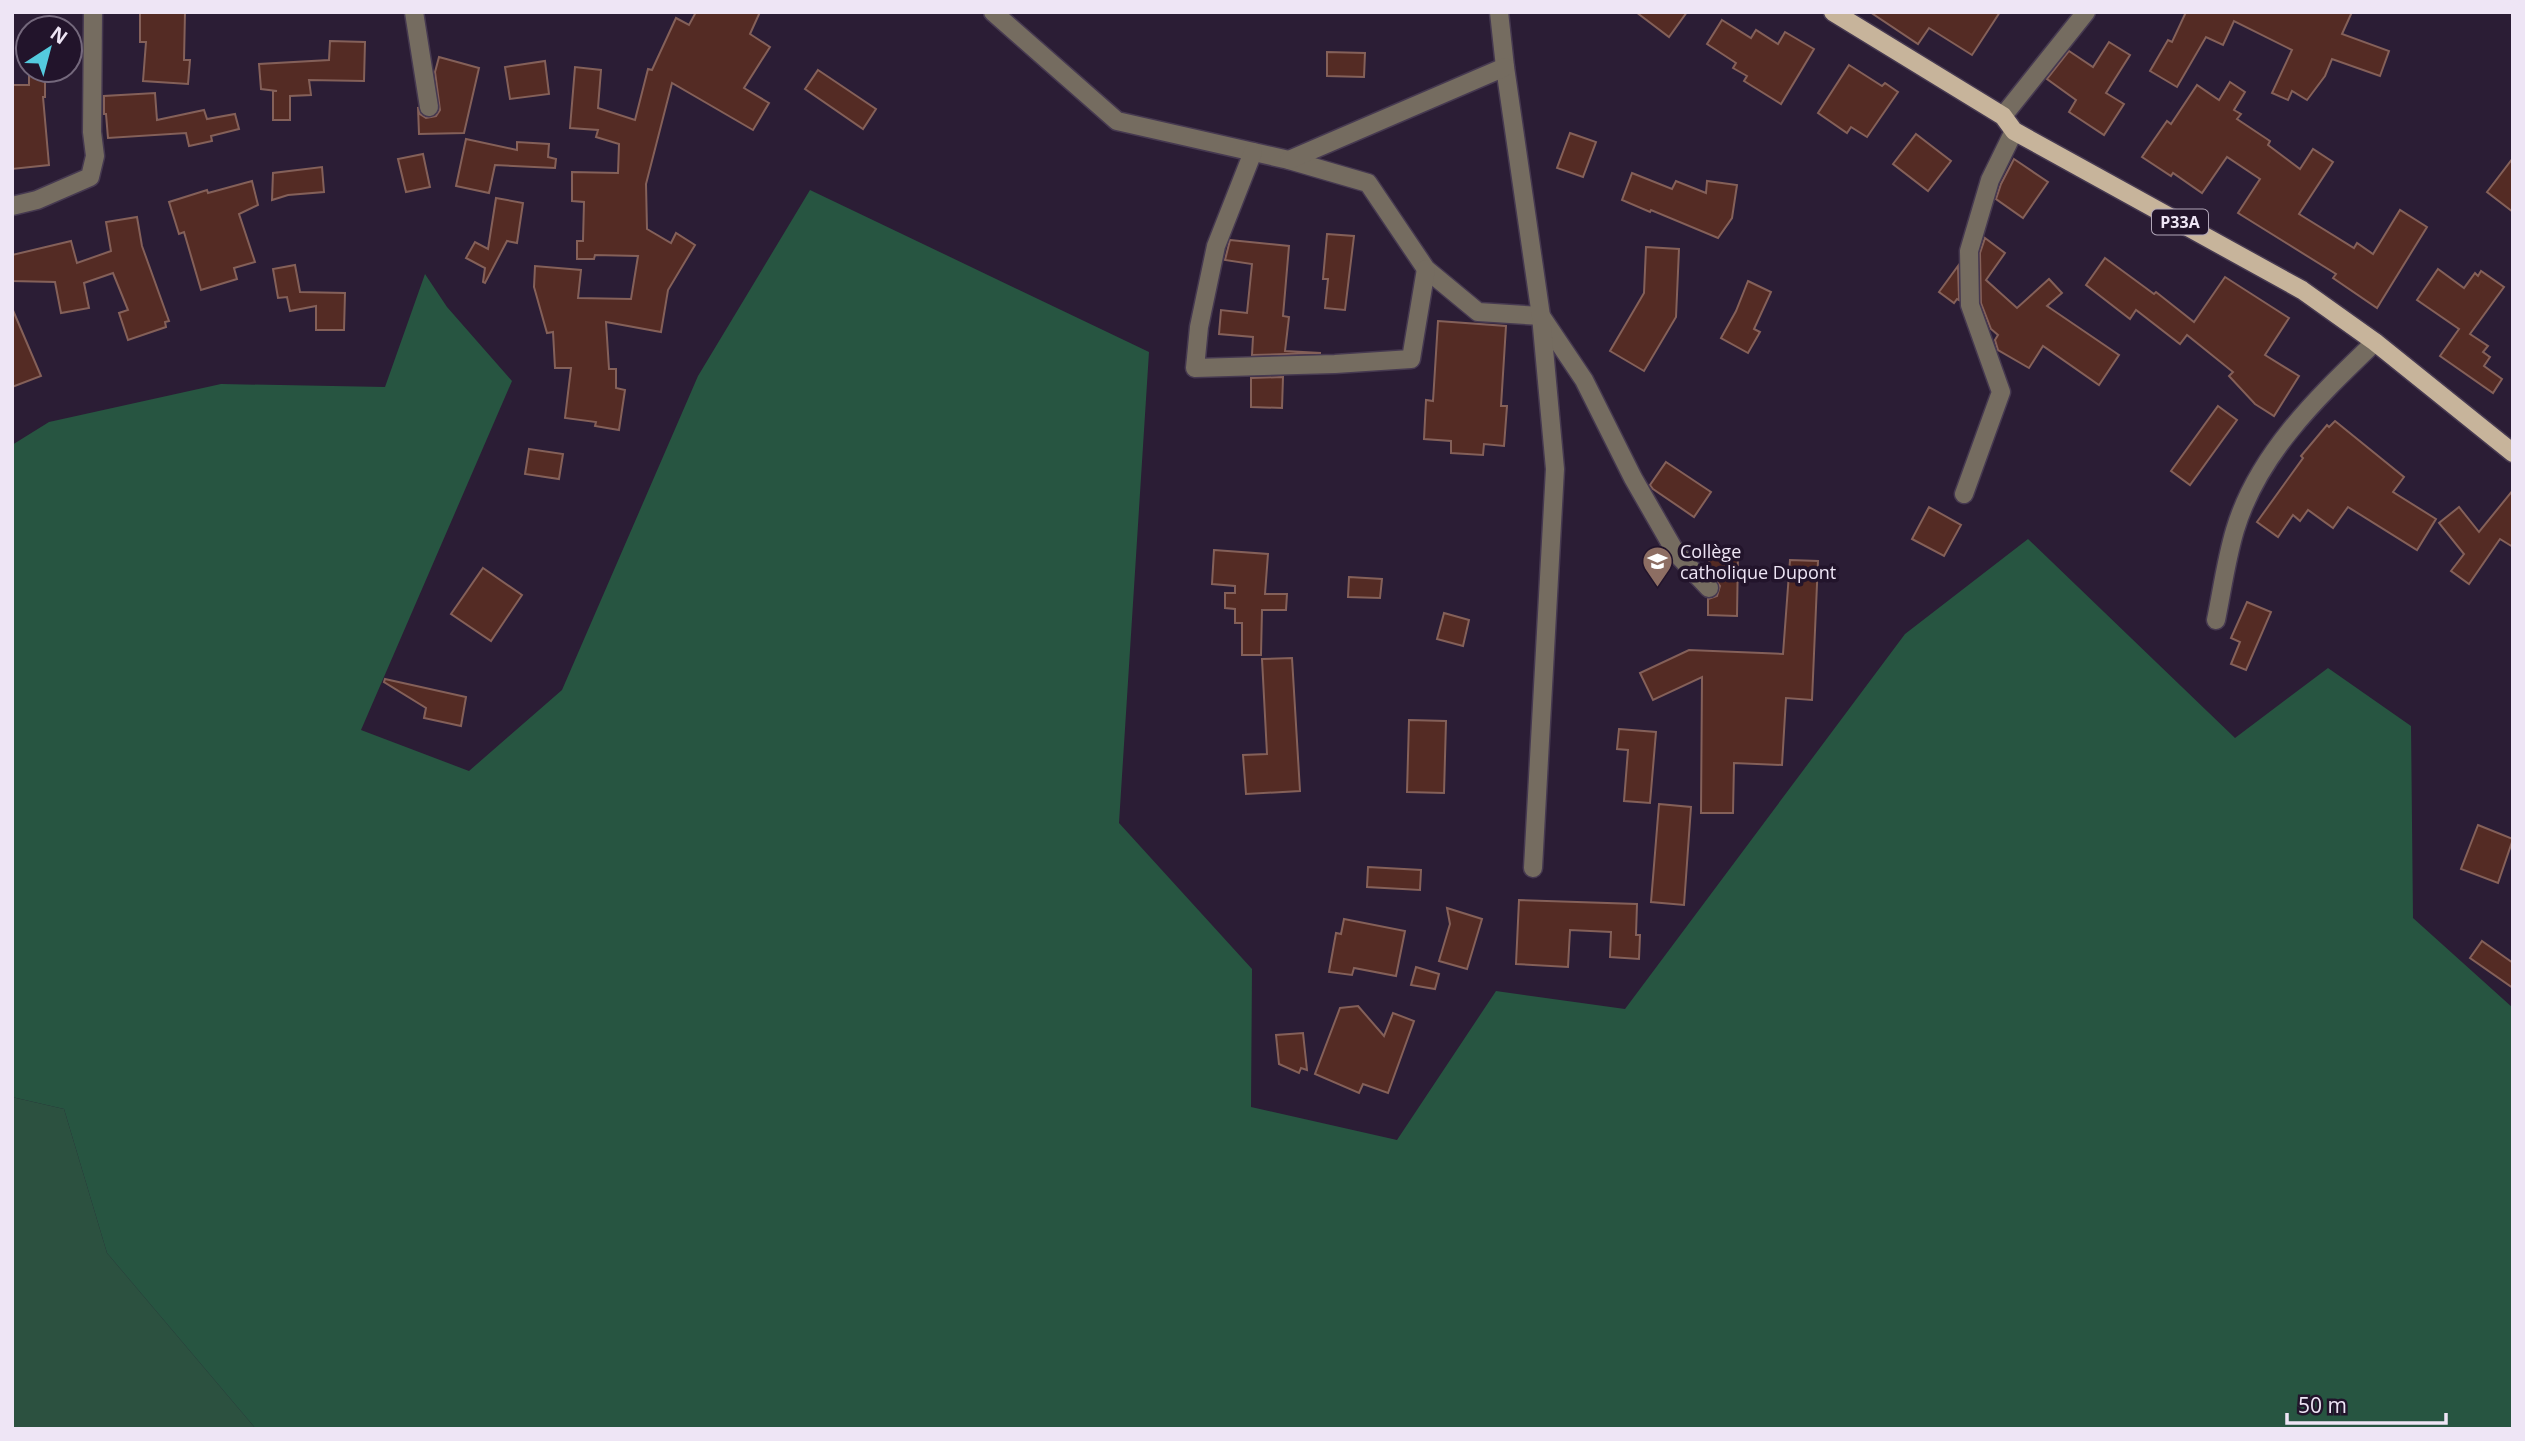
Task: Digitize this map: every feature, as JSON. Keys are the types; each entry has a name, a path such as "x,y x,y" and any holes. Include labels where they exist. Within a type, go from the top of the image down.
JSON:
{"main road":[{"name":"P33A","path":"1833,12 2008,123 2302,290 2375,342 2513,453"}],"street":[{"path":"12,206 37,200 90,177 95,156 93,12"},
{"path":"414,12 429,107"},
{"path":"993,12 1117,121 1289,160 1368,183 1426,269 1478,312 1541,316"},
{"path":"1499,12 1541,316 1555,469 1533,868"},
{"path":"1964,494 2001,392 1970,305 1969,251 2008,123 2086,12"},
{"path":"1289,160 1505,67"},
{"path":"1253,152 1216,246 1199,327 1195,368 1411,359 1426,269"},
{"path":"1541,316 1584,380 1633,478 1676,553 1709,588"},
{"path":"2216,620 2235,530 2254,485 2277,447 2314,400 2375,342"}],"green space":[{"path":"810,190 1149,352 1119,823 1252,969 1251,1107 1397,1140 1496,991 1625,1009 1905,634 2028,539 2235,738 2328,668 2411,726 2413,918 2513,1008 2513,1429 256,1429 107,1253 64,1109 12,1097 12,445 49,422 221,384 385,387 425,274 447,307 512,381 361,730 469,771 562,690 698,376"},
{"path":"12,1097 64,1109 107,1253 256,1429 12,1429"}],"building":[{"path":"140,12 185,12 184,60 190,60 188,84 143,81 146,42 140,42"},
{"path":"696,12 760,12 750,34 770,47 744,88 769,103 753,130 672,83 646,184 647,229 671,243 676,233 695,245 668,290 661,332 606,322 609,369 616,369 616,388 625,390 619,430 595,426 596,422 565,418 571,368 555,368 553,332 547,333 534,287 535,266 581,270 578,298 631,299 638,256 595,255 594,259 577,259 577,241 583,241 584,202 572,201 572,172 618,173 619,144 596,137 598,130 570,128 575,67 601,70 598,108 635,120 648,69 652,70 676,18 689,25"},
{"path":"1636,12 1687,12 1669,37"},
{"path":"1870,12 2000,12 1972,55 1929,28 1918,44"},
{"path":"2186,12 2352,12 2342,34 2389,51 2380,76 2332,59 2325,76 2307,100 2292,91 2288,100 2272,93 2292,50 2234,21 2223,45 2206,37 2177,87 2150,71 2168,40 2172,42"},
{"path":"1722,20 1751,38 1756,30 1778,44 1785,32 1814,49 1781,104 1744,81 1747,76 1733,68 1736,63 1707,44"},
{"path":"330,41 365,42 364,81 309,80 311,95 290,96 290,120 273,120 273,91 277,91 261,89 259,64 329,60"},
{"path":"2109,42 2130,55 2106,93 2124,104 2104,135 2069,112 2076,100 2047,79 2069,51 2093,67"},
{"path":"1327,52 1365,53 1364,77 1327,76"},
{"path":"439,57 479,68 464,133 419,134 418,107 420,114 426,118 436,116 440,110 435,72"},
{"path":"545,61 549,94 510,99 505,67"},
{"path":"1849,65 1882,86 1885,83 1898,92 1867,137 1851,127 1847,133 1818,113"},
{"path":"818,70 876,109 863,129 805,89"},
{"path":"2230,82 2245,92 2234,110 2241,114 2237,119 2270,141 2268,145 2300,169 2313,149 2333,162 2299,214 2354,248 2357,243 2373,254 2400,210 2427,227 2377,308 2333,278 2336,274 2238,213 2260,179 2227,157 2202,193 2173,173 2171,176 2142,157 2167,121 2171,124 2197,85 2219,100"},
{"path":"45,84 43,97 49,165 12,169 12,85"},
{"path":"155,93 157,120 204,110 207,119 235,114 239,129 211,136 212,141 189,146 186,133 108,138 104,96"},
{"path":"1570,133 1596,142 1583,177 1557,168"},
{"path":"1916,134 1951,161 1928,191 1893,164"},
{"path":"466,139 517,150 517,142 549,144 548,157 556,159 555,168 495,165 489,193 456,186"},
{"path":"423,154 430,187 406,192 398,159"},
{"path":"2513,158 2513,212 2487,192"},
{"path":"2014,159 2048,182 2023,218 1996,199"},
{"path":"322,167 324,192 288,195 272,200 273,173"},
{"path":"1632,173 1672,189 1676,181 1706,193 1707,181 1737,185 1732,218 1718,238 1622,200"},
{"path":"252,181 258,205 239,214 255,262 234,268 237,279 201,290 184,232 179,234 169,202 207,190 208,193"},
{"path":"496,198 523,203 517,243 507,241 485,283 485,268 466,258 475,242 488,249"},
{"path":"137,217 142,246 169,321 165,322 166,327 128,340 119,313 128,310 113,273 84,283 89,308 61,313 55,282 12,281 12,255 71,241 77,263 111,251 106,222"},
{"path":"1327,234 1354,236 1345,310 1325,308 1328,279 1323,279"},
{"path":"1985,238 2005,253 1986,280 2017,308 2049,279 2062,293 2047,306 2119,355 2099,385 2043,346 2029,368 1998,350 1995,340 1998,335 1991,329 1981,303 1980,253"},
{"path":"1230,240 1289,246 1283,316 1289,317 1285,351 1321,353 1252,355 1253,337 1219,334 1221,310 1247,313 1252,264 1225,260"},
{"path":"1646,247 1679,249 1676,317 1644,371 1610,351 1644,293"},
{"path":"2105,258 2154,294 2156,292 2194,322 2225,277 2289,318 2265,355 2299,376 2274,416 2255,404 2229,376 2233,372 2187,335 2180,344 2136,310 2130,319 2086,285"},
{"path":"295,265 300,292 345,293 344,330 316,330 316,306 290,311 287,297 278,298 273,269"},
{"path":"1958,266 1959,300 1954,303 1939,292"},
{"path":"2438,269 2464,288 2475,273 2478,276 2481,271 2504,287 2470,334 2488,346 2483,352 2490,357 2484,366 2502,379 2493,393 2440,356 2459,329 2417,300"},
{"path":"1748,281 1771,292 1754,329 1760,332 1748,353 1721,338"},
{"path":"12,308 41,376 12,387"},
{"path":"1438,321 1506,326 1501,406 1507,406 1504,446 1484,444 1483,455 1451,453 1451,441 1424,439 1426,400 1433,401"},
{"path":"1283,377 1282,408 1251,407 1251,378"},
{"path":"2218,406 2237,420 2190,485 2171,471"},
{"path":"2335,421 2404,477 2393,492 2436,519 2417,550 2348,507 2333,528 2308,510 2300,521 2293,515 2278,537 2257,522 2303,458 2301,456 2327,425 2329,427"},
{"path":"529,449 563,454 559,479 525,474"},
{"path":"1666,462 1711,492 1694,517 1650,485"},
{"path":"2513,490 2513,547 2500,539 2469,584 2451,571 2464,554 2439,523 2459,507 2479,532"},
{"path":"1929,507 1961,525 1944,556 1912,539"},
{"path":"1214,550 1268,554 1265,594 1287,594 1286,610 1262,610 1261,655 1242,655 1242,623 1235,623 1235,609 1225,608 1225,593 1235,593 1235,586 1212,584"},
{"path":"1709,552 1738,552 1737,616 1708,615 1708,599 1717,596 1720,586 1709,571"},
{"path":"1790,560 1818,561 1812,700 1786,698 1782,765 1734,763 1733,813 1701,813 1702,677 1653,700 1640,673 1689,650 1783,654"},
{"path":"483,568 522,595 491,641 451,614"},
{"path":"1349,577 1382,579 1380,598 1348,597"},
{"path":"2247,602 2271,612 2246,670 2231,664 2240,642 2231,638"},
{"path":"1444,613 1469,620 1463,646 1437,639"},
{"path":"1292,658 1300,791 1246,794 1243,755 1267,754 1262,659"},
{"path":"385,679 466,697 461,726 424,718 426,708 384,682"},
{"path":"1409,720 1446,721 1444,793 1407,792"},
{"path":"1619,729 1656,732 1650,803 1624,801 1628,750 1617,749"},
{"path":"1659,804 1691,807 1684,905 1651,902"},
{"path":"2478,825 2513,839 2498,883 2461,869"},
{"path":"1368,867 1421,870 1420,890 1367,887"},
{"path":"1519,900 1637,904 1636,935 1640,935 1639,959 1610,957 1611,932 1570,930 1568,967 1516,964"},
{"path":"1447,908 1482,919 1467,969 1439,961 1450,924"},
{"path":"1344,919 1405,931 1396,976 1354,968 1352,975 1329,972 1336,933 1341,934"},
{"path":"2482,941 2513,963 2513,988 2470,958"},
{"path":"1416,967 1439,974 1435,989 1411,985"},
{"path":"1358,1006 1384,1036 1393,1013 1414,1021 1388,1093 1363,1084 1359,1093 1315,1074 1340,1008"},
{"path":"1303,1033 1307,1070 1301,1068 1299,1073 1279,1064 1276,1035"}],"place":[{"name":"Collège catholique Dupont","path":"1657,588"}]}
